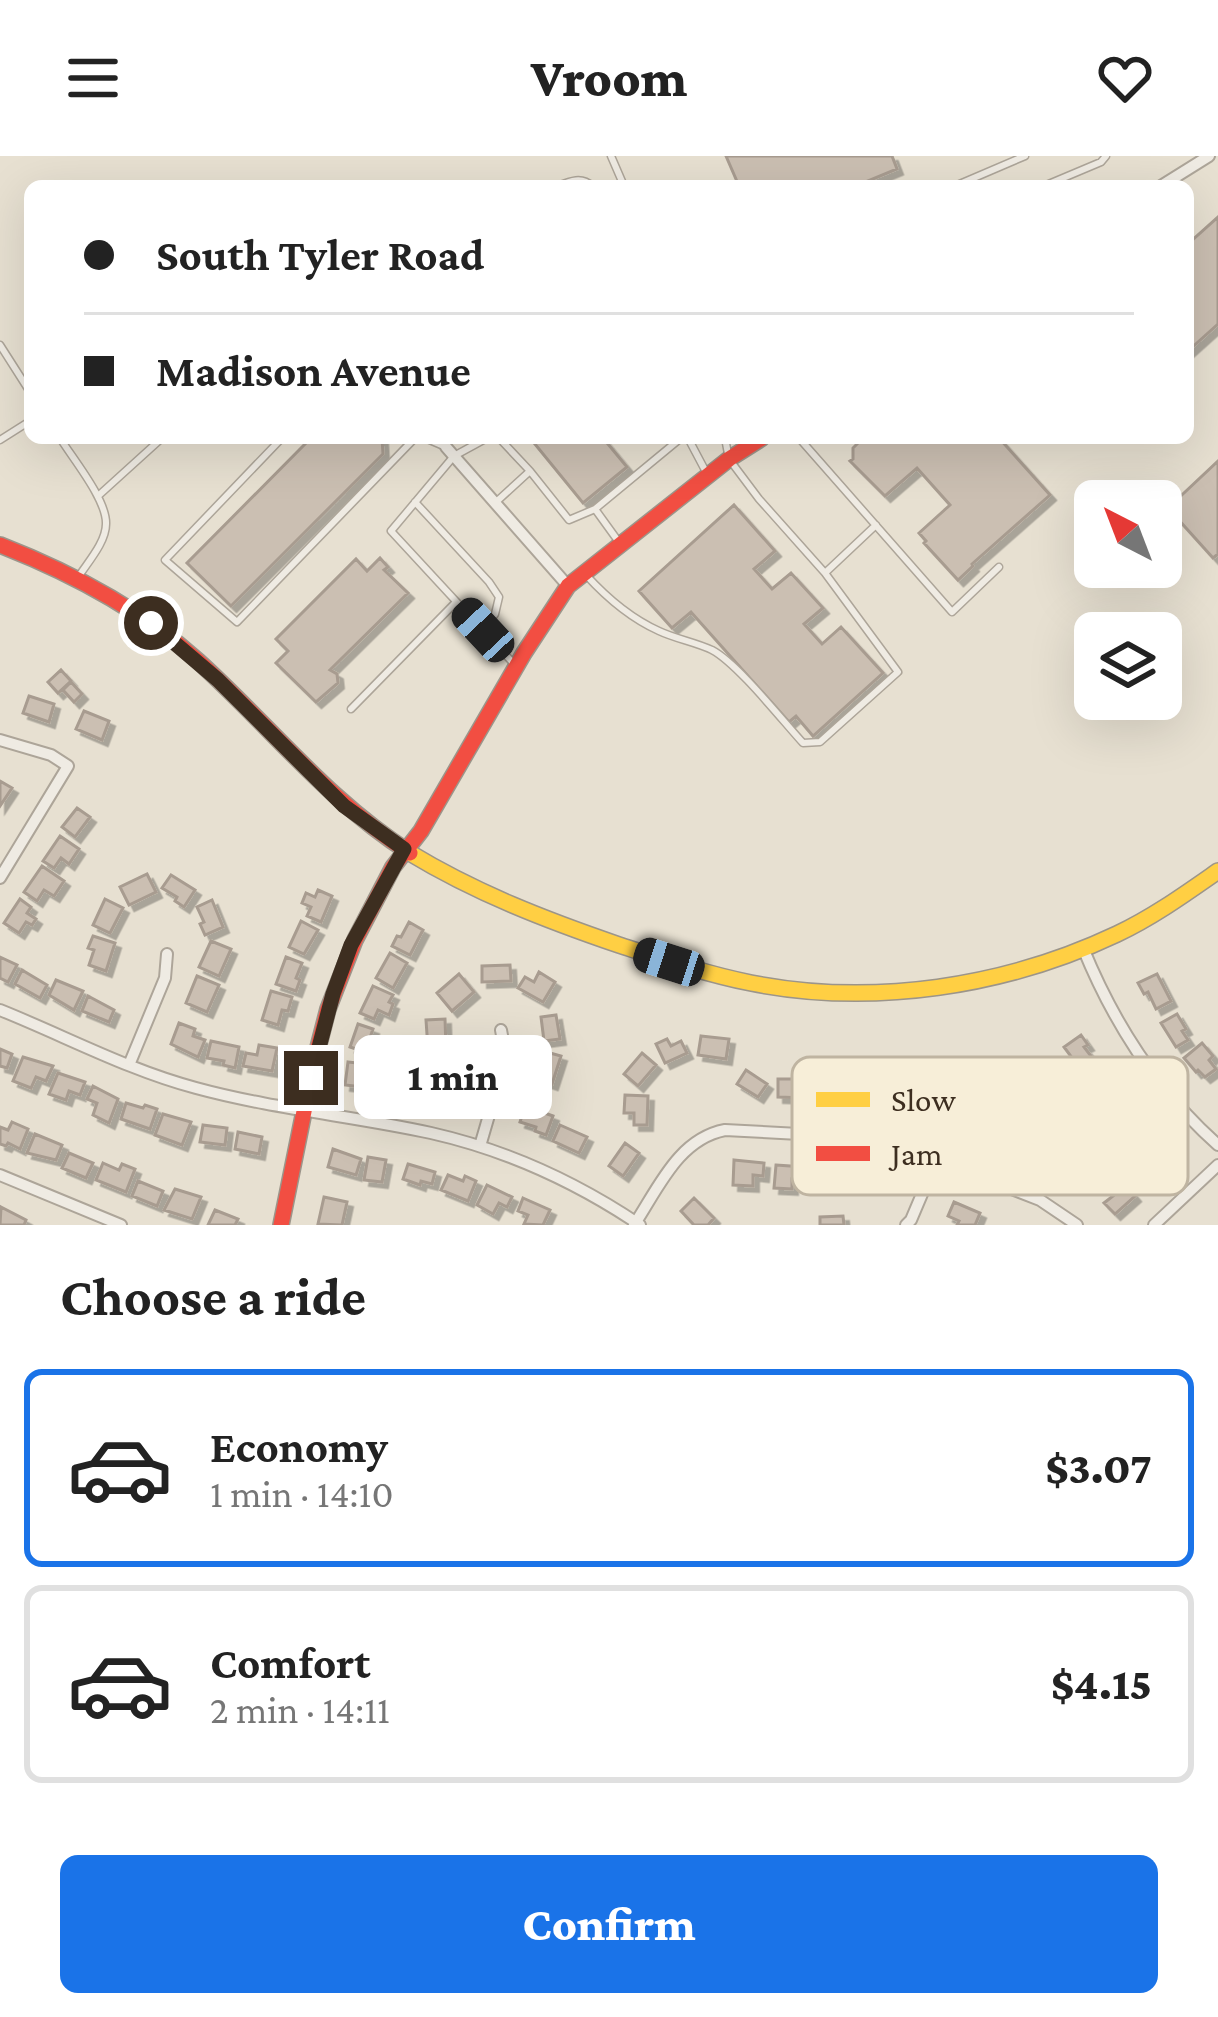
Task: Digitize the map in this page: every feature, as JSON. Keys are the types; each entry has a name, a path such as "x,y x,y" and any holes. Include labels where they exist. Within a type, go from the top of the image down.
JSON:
{"street":[{"path":"1170,180 1208,156"},
{"path":"280,1225 318,1046 351,945 404,849 421,831 568,586 753,444"},
{"path":"448,447 568,586"},
{"path":"0,545 78,578 151,623 344,806 437,872 518,911 690,968 778,988 869,993 938,988 1006,974 1083,949 1149,916 1218,871"},
{"path":"0,740 51,755 68,766 0,878"},
{"path":"1083,949 1121,1030 1139,1057"},
{"path":"129,1065 165,977 167,954"},
{"path":"0,1010 194,1088 480,1146 579,1187 636,1224 689,1146 714,1132 792,1134"},
{"path":"480,1146 506,1058 501,1030"},
{"path":"1188,1116 1218,1144"},
{"path":"1188,1193 1218,1165"},
{"path":"0,1175 117,1224"},
{"path":"906,1225 922,1195"},
{"path":"1027,1195 1076,1225"},
{"path":"1154,1225 1186,1195"}],"lane":[{"path":"969,180 1025,156"},
{"path":"1058,180 1106,156"},
{"path":"980,175 982,180"},
{"path":"0,345 24,383"},
{"path":"65,444 98,497 106,524 102,540 78,578"},
{"path":"98,497 155,444"},
{"path":"276,444 165,560 237,622 410,444"},
{"path":"505,444 569,520 595,509 677,444"},
{"path":"689,444 708,476"},
{"path":"585,574 629,614 658,631 713,651 803,743 820,742 898,672 825,573 759,499 729,459 726,444"},
{"path":"804,444 952,612 999,567"},
{"path":"448,447 391,531 517,666"},
{"path":"495,503 530,471"},
{"path":"415,502 499,597 495,614 483,630"},
{"path":"595,509 622,545"},
{"path":"825,573 876,525"},
{"path":"351,709 457,602"}],"building":[{"path":"726,156 892,156 897,169 870,180 736,180"},
{"path":"1218,217 1218,324 1194,346 1194,239"},
{"path":"305,444 382,444 383,454 231,606 187,563"},
{"path":"535,444 608,444 627,467 583,503"},
{"path":"857,444 1004,444 1050,495 958,580 919,533 950,505 917,468 885,496 850,461"},
{"path":"1218,461 1218,554 1213,558 1182,524 1182,495"},
{"path":"734,505 775,551 754,569 772,589 791,573 823,608 804,624 822,644 841,627 883,673 813,736 796,716 789,722 691,612 672,628 639,591"},
{"path":"380,558 388,567 384,570 408,593 330,670 337,674 338,683 316,702 276,663 288,651 276,639 356,559 367,571"},
{"path":"61,670 71,681 58,693 48,682"},
{"path":"71,682 82,694 74,702 63,690"},
{"path":"29,696 54,704 49,722 23,713"},
{"path":"84,711 109,721 102,740 76,729"},
{"path":"0,781 12,788 0,806"},
{"path":"77,808 90,817 75,837 62,827"},
{"path":"60,836 79,849 69,864 61,858 54,868 43,861"},
{"path":"42,866 64,881 54,896 44,890 37,901 24,892"},
{"path":"147,874 156,892 129,905 120,887"},
{"path":"171,875 195,890 184,907 162,888"},
{"path":"318,890 332,896 321,922 307,916 311,907 302,903 306,893 315,897"},
{"path":"20,899 36,919 32,925 26,922 19,933 4,923"},
{"path":"105,899 123,908 110,933 93,925"},
{"path":"212,900 223,927 205,935 197,907"},
{"path":"301,921 318,930 304,954 289,947"},
{"path":"409,922 423,930 410,955 392,946"},
{"path":"93,936 115,943 106,971 89,965"},
{"path":"211,941 231,949 219,976 199,967"},
{"path":"390,953 407,963 393,988 376,978"},
{"path":"0,957 17,965 8,982 0,978"},
{"path":"286,957 302,963 296,991 276,984"},
{"path":"510,965 511,981 482,982 482,966"},
{"path":"22,970 47,985 40,998 15,984"},
{"path":"539,972 555,982 543,1002 518,988 525,977 534,982"},
{"path":"459,974 474,992 452,1011 437,993"},
{"path":"1157,974 1171,1001 1156,1009 1138,983"},
{"path":"197,976 219,985 207,1012 186,1003"},
{"path":"56,980 83,991 74,1010 49,995"},
{"path":"373,986 393,995 389,1015 378,1010 374,1019 360,1013"},
{"path":"271,991 292,997 278,1025 262,1020"},
{"path":"88,996 114,1010 109,1022 82,1011"},
{"path":"1177,1014 1188,1040 1176,1047 1161,1023"},
{"path":"556,1015 560,1039 544,1041 541,1017"},
{"path":"445,1019 446,1048 428,1049 426,1020"},
{"path":"179,1023 195,1029 193,1036 205,1040 198,1057 171,1044"},
{"path":"358,1024 373,1029 365,1052 350,1047"},
{"path":"1081,1035 1092,1057 1071,1057 1064,1047"},
{"path":"701,1036 729,1039 726,1059 698,1055"},
{"path":"667,1039 671,1046 681,1041 687,1053 665,1063 656,1044"},
{"path":"211,1041 239,1047 235,1068 207,1058"},
{"path":"1202,1043 1216,1069 1205,1077 1185,1057"},
{"path":"259,1045 277,1048 272,1071 243,1066 246,1053 257,1055"},
{"path":"0,1049 12,1054 7,1068 0,1066"},
{"path":"543,1051 561,1056 552,1084 534,1078"},
{"path":"642,1053 656,1065 638,1086 624,1074"},
{"path":"23,1057 53,1066 46,1081 36,1077 31,1088 13,1081"},
{"path":"348,1062 367,1064 366,1072 375,1073 373,1088 345,1085"},
{"path":"746,1070 767,1084 758,1097 737,1084"},
{"path":"58,1073 85,1082 80,1095 69,1091 66,1100 49,1094"},
{"path":"397,1078 421,1082 419,1098 394,1094"},
{"path":"434,1079 462,1087 457,1104 429,1095"},
{"path":"778,1079 792,1079 792,1097 778,1097"},
{"path":"93,1086 118,1099 109,1123 93,1115 97,1103 87,1099"},
{"path":"625,1095 648,1096 647,1125 634,1125 634,1113 624,1113"},
{"path":"126,1103 157,1109 150,1129 121,1119"},
{"path":"525,1106 553,1116 546,1135 520,1122"},
{"path":"163,1114 191,1122 182,1145 155,1135"},
{"path":"12,1122 28,1129 20,1149 0,1144 0,1127 8,1130"},
{"path":"203,1125 227,1128 225,1145 200,1142"},
{"path":"560,1125 587,1137 579,1153 553,1141"},
{"path":"238,1132 262,1137 259,1154 235,1149"},
{"path":"35,1134 62,1145 56,1160 27,1153"},
{"path":"625,1143 639,1153 623,1176 609,1166"},
{"path":"333,1149 361,1159 356,1175 328,1167"},
{"path":"69,1153 93,1163 86,1178 62,1168"},
{"path":"368,1157 386,1160 382,1182 364,1180"},
{"path":"734,1160 764,1163 763,1176 753,1175 753,1186 733,1185"},
{"path":"103,1163 119,1170 122,1164 135,1169 126,1192 96,1180"},
{"path":"408,1164 435,1172 432,1184 403,1179"},
{"path":"776,1165 792,1166 792,1189 774,1188"},
{"path":"448,1175 476,1181 468,1201 441,1190"},
{"path":"138,1181 163,1191 157,1206 132,1196"},
{"path":"487,1185 512,1197 507,1207 499,1203 493,1214 477,1205"},
{"path":"175,1189 201,1197 192,1219 164,1210"},
{"path":"1113,1196 1135,1196 1115,1214 1104,1203"},
{"path":"324,1197 347,1202 342,1225 318,1224"},
{"path":"523,1198 550,1210 543,1225 524,1224 528,1215 518,1211"},
{"path":"694,1198 714,1218 708,1225 694,1225 681,1211"},
{"path":"954,1202 980,1213 975,1225 957,1225 959,1221 948,1216"},
{"path":"1,1207 26,1220 24,1225 0,1225"},
{"path":"215,1210 238,1219 235,1225 208,1225"},
{"path":"843,1216 844,1225 820,1225 820,1217"}],"traffic: slow":[{"path":"410,853 512,905 651,956 751,983 844,993 938,987 1030,967 1130,927 1218,871"}],"traffic: jam":[{"path":"281,1225 328,1009 355,940 393,867 421,831 568,586 753,444"},
{"path":"0,545 79,580 153,625 198,661 352,810 410,853"}],"route":[{"path":"151,623 218,680 344,806 404,849 351,945 311,1078"}]}
